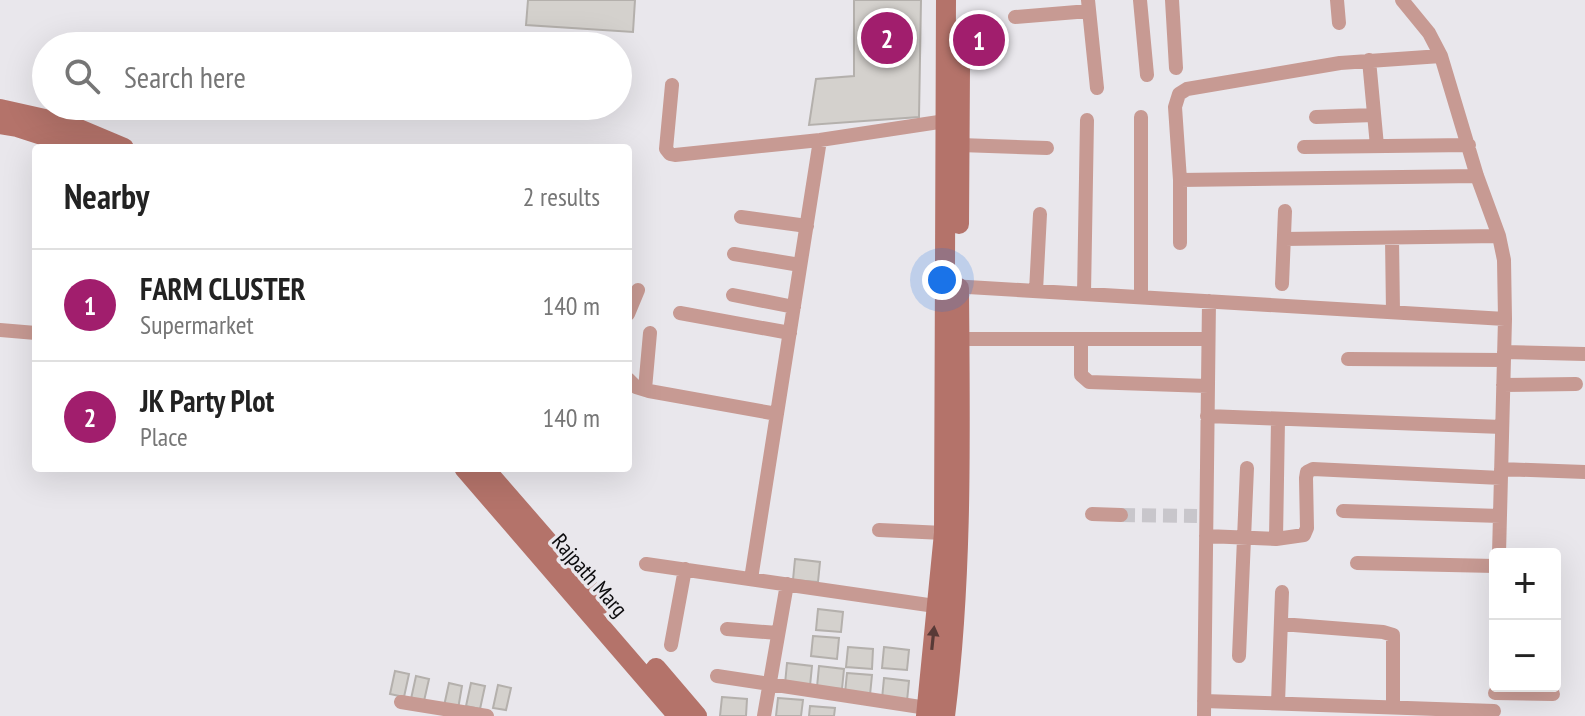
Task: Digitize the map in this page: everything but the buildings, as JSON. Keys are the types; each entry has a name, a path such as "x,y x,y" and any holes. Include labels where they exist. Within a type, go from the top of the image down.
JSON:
{"street":[{"path":"946,0 953,120 960,145 944,533 946,607"},
{"path":"717,676 932,713 946,607 959,339 952,286 953,120 959,0"},
{"path":"1140,0 1147,75"},
{"path":"1172,0 1176,68"},
{"path":"1337,0 1339,23"},
{"path":"1402,0 1429,33 1441,56 1477,176 1499,236 1505,270 1499,548"},
{"path":"1015,17 1088,6 1097,88"},
{"path":"1180,243 1175,107 1179,94 1187,89 1369,60 1441,56"},
{"path":"1369,60 1377,146"},
{"path":"672,85 666,149 670,154 820,140 953,120"},
{"path":"0,109 32,116"},
{"path":"1316,117 1374,115"},
{"path":"1141,117 1141,297"},
{"path":"49,120 67,124 114,144"},
{"path":"1084,294 1087,120"},
{"path":"0,124 70,144"},
{"path":"751,579 820,140"},
{"path":"960,145 1047,148"},
{"path":"1304,147 1469,145"},
{"path":"1180,180 1477,176"},
{"path":"1282,284 1285,211"},
{"path":"1036,291 1040,214"},
{"path":"741,217 807,226"},
{"path":"1284,239 1499,236"},
{"path":"1392,238 1393,312"},
{"path":"734,254 800,265"},
{"path":"952,286 1505,319"},
{"path":"632,304 638,290"},
{"path":"733,295 794,307"},
{"path":"1209,301 1202,516 1206,536 1204,709 1278,703 1306,710 1494,714 1495,692"},
{"path":"680,313 790,333"},
{"path":"0,330 32,333"},
{"path":"645,389 650,333"},
{"path":"959,339 1208,339"},
{"path":"1081,339 1081,375 1089,382 1208,386"},
{"path":"1348,359 1585,354"},
{"path":"632,383 645,389 777,414"},
{"path":"1503,385 1576,384"},
{"path":"1207,416 1502,427"},
{"path":"1276,539 1278,420"},
{"path":"1239,656 1247,468"},
{"path":"1206,536 1276,539 1304,535 1307,528 1306,478 1307,472 1313,469 1501,474 1585,472"},
{"name":"Rajpath Marg","path":"468,472 678,716"},
{"name":"Rajpath Marg","path":"487,472 697,716"},
{"path":"1343,511 1500,516"},
{"path":"1092,514 1121,515"},
{"path":"879,530 944,533"},
{"path":"1357,563 1489,566"},
{"path":"646,564 946,607"},
{"path":"671,645 685,569"},
{"path":"764,716 787,584"},
{"path":"1278,703 1282,592"},
{"path":"1281,624 1393,635 1391,710"},
{"path":"727,629 778,633"},
{"path":"1530,692 1553,694"},
{"path":"401,702 487,716"}],"tunnel":[{"path":"1121,515 1197,516"}],"place":[{"name":"JK Party Plot","path":"887,38"},
{"name":"FARM CLUSTER","path":"979,40"}]}
